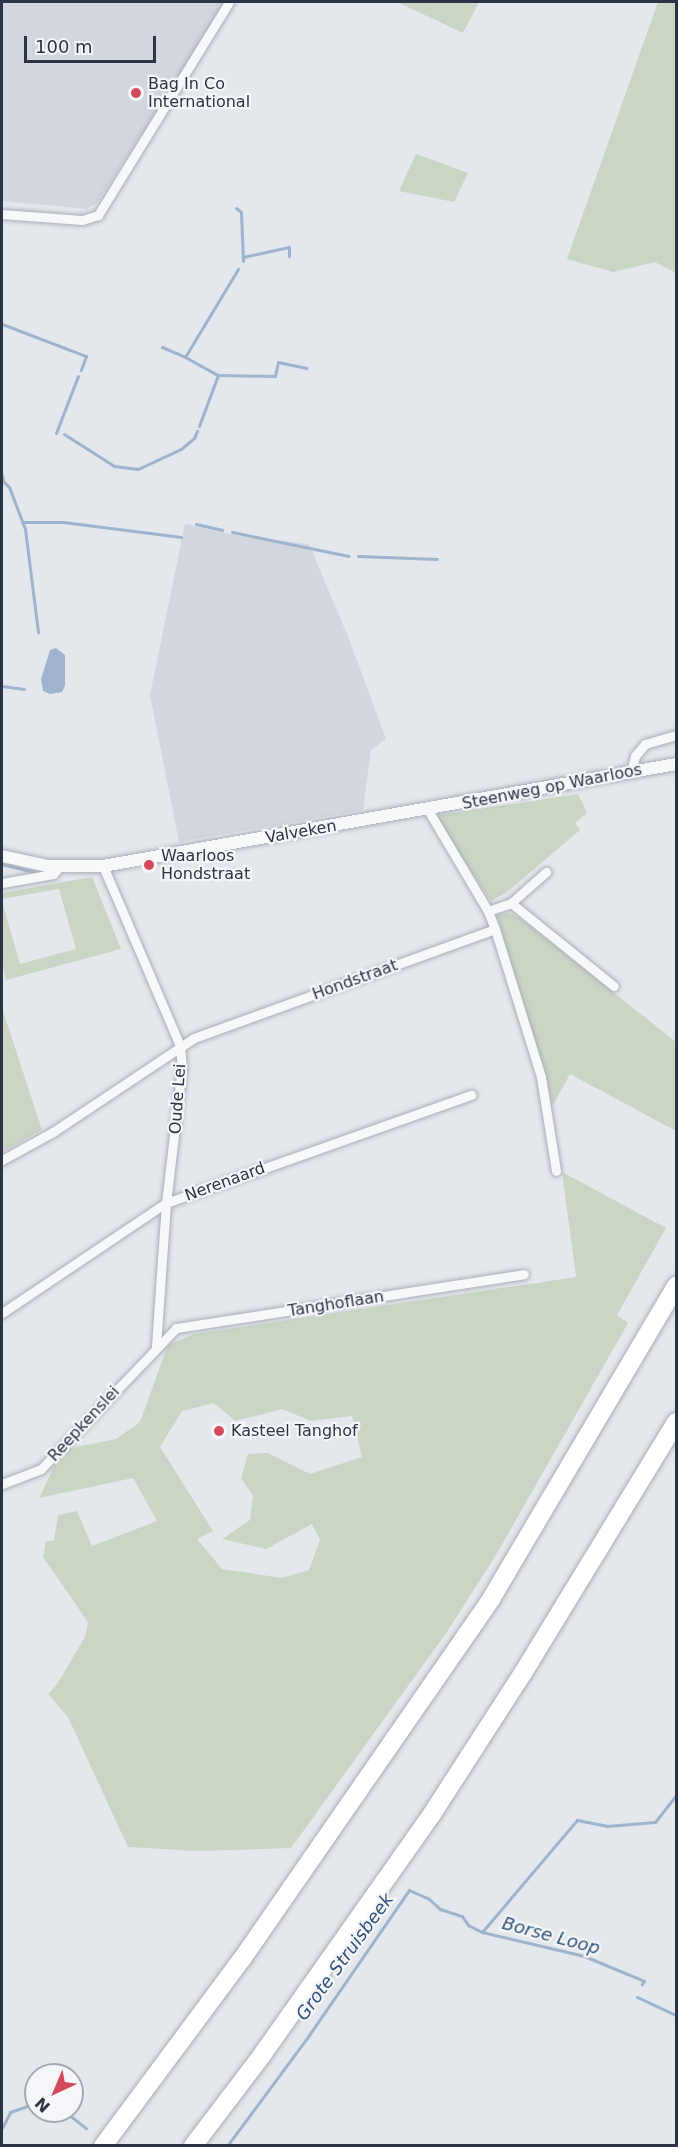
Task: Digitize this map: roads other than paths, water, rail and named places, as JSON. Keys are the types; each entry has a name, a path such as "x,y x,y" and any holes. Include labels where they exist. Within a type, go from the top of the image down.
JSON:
{"highway":[{"path":"103,2145 242,1959 491,1599 676,1286"},
{"path":"193,2145 262,2055 432,1814 523,1673 676,1422"}],"street":[{"path":"2,214 82,220 98,215 229,2"},
{"path":"631,772 635,756 645,744 676,735"},
{"name":"Steenweg op Waarloos","path":"428,810 676,764"},
{"path":"428,810 488,911 495,929 541,1077 556,1171"},
{"name":"Valveken","path":"2,856 20,862 59,867 103,866 428,810"},
{"name":"Oude Lei","path":"103,866 180,1046 182,1067 166,1203 156,1347"},
{"path":"2,883 53,874 59,867"},
{"path":"488,911 511,903 546,872"},
{"path":"511,903 614,986"},
{"name":"Hondstraat","path":"2,1160 53,1132 194,1038 495,929"},
{"name":"Nerenaard","path":"2,1313 166,1203 471,1095"},
{"name":"Tanghoflaan","path":"156,1347 176,1329 524,1274"},
{"name":"Reepkenslei","path":"2,1484 41,1470 156,1347"}],"water":[{"path":"56,648 65,655 65,686 62,692 50,694 43,691 41,679 50,650"}],"waterway":[{"path":"236,208 241,212 243,261"},
{"path":"243,257 289,247 289,256"},
{"path":"162,347 185,357 238,269"},
{"path":"2,324 86,356 81,370"},
{"path":"185,357 218,375 275,376 278,362 306,368"},
{"path":"199,426 218,375"},
{"path":"56,433 78,376"},
{"path":"64,434 114,466 138,469 181,449 194,438 197,431"},
{"path":"2,475 25,529 38,632"},
{"path":"22,522 63,522 181,537"},
{"path":"196,524 222,530"},
{"path":"232,532 349,556"},
{"path":"358,556 437,559"},
{"path":"2,686 24,689"},
{"path":"2,864 34,872"},
{"name":"Grote Struisbeek","path":"227,2146 309,2035 409,1890 429,1899 440,1909 462,1916 468,1925 482,1932 577,1820 607,1826 655,1822 676,1795"},
{"name":"Borse Loop","path":"482,1932 584,1956 644,1981 642,1984"},
{"name":"Borse Loop","path":"637,1997 676,2015"},
{"name":"Grote Struisbeek","path":"2,2128 10,2112 24,2107"},
{"name":"Grote Struisbeek","path":"80,2123 86,2128"}],"place":[{"name":"Bag In Co International","path":"136,93"},
{"name":"Waarloos Hondstraat","path":"149,865"},
{"name":"Kasteel Tanghof","path":"219,1431"}]}
